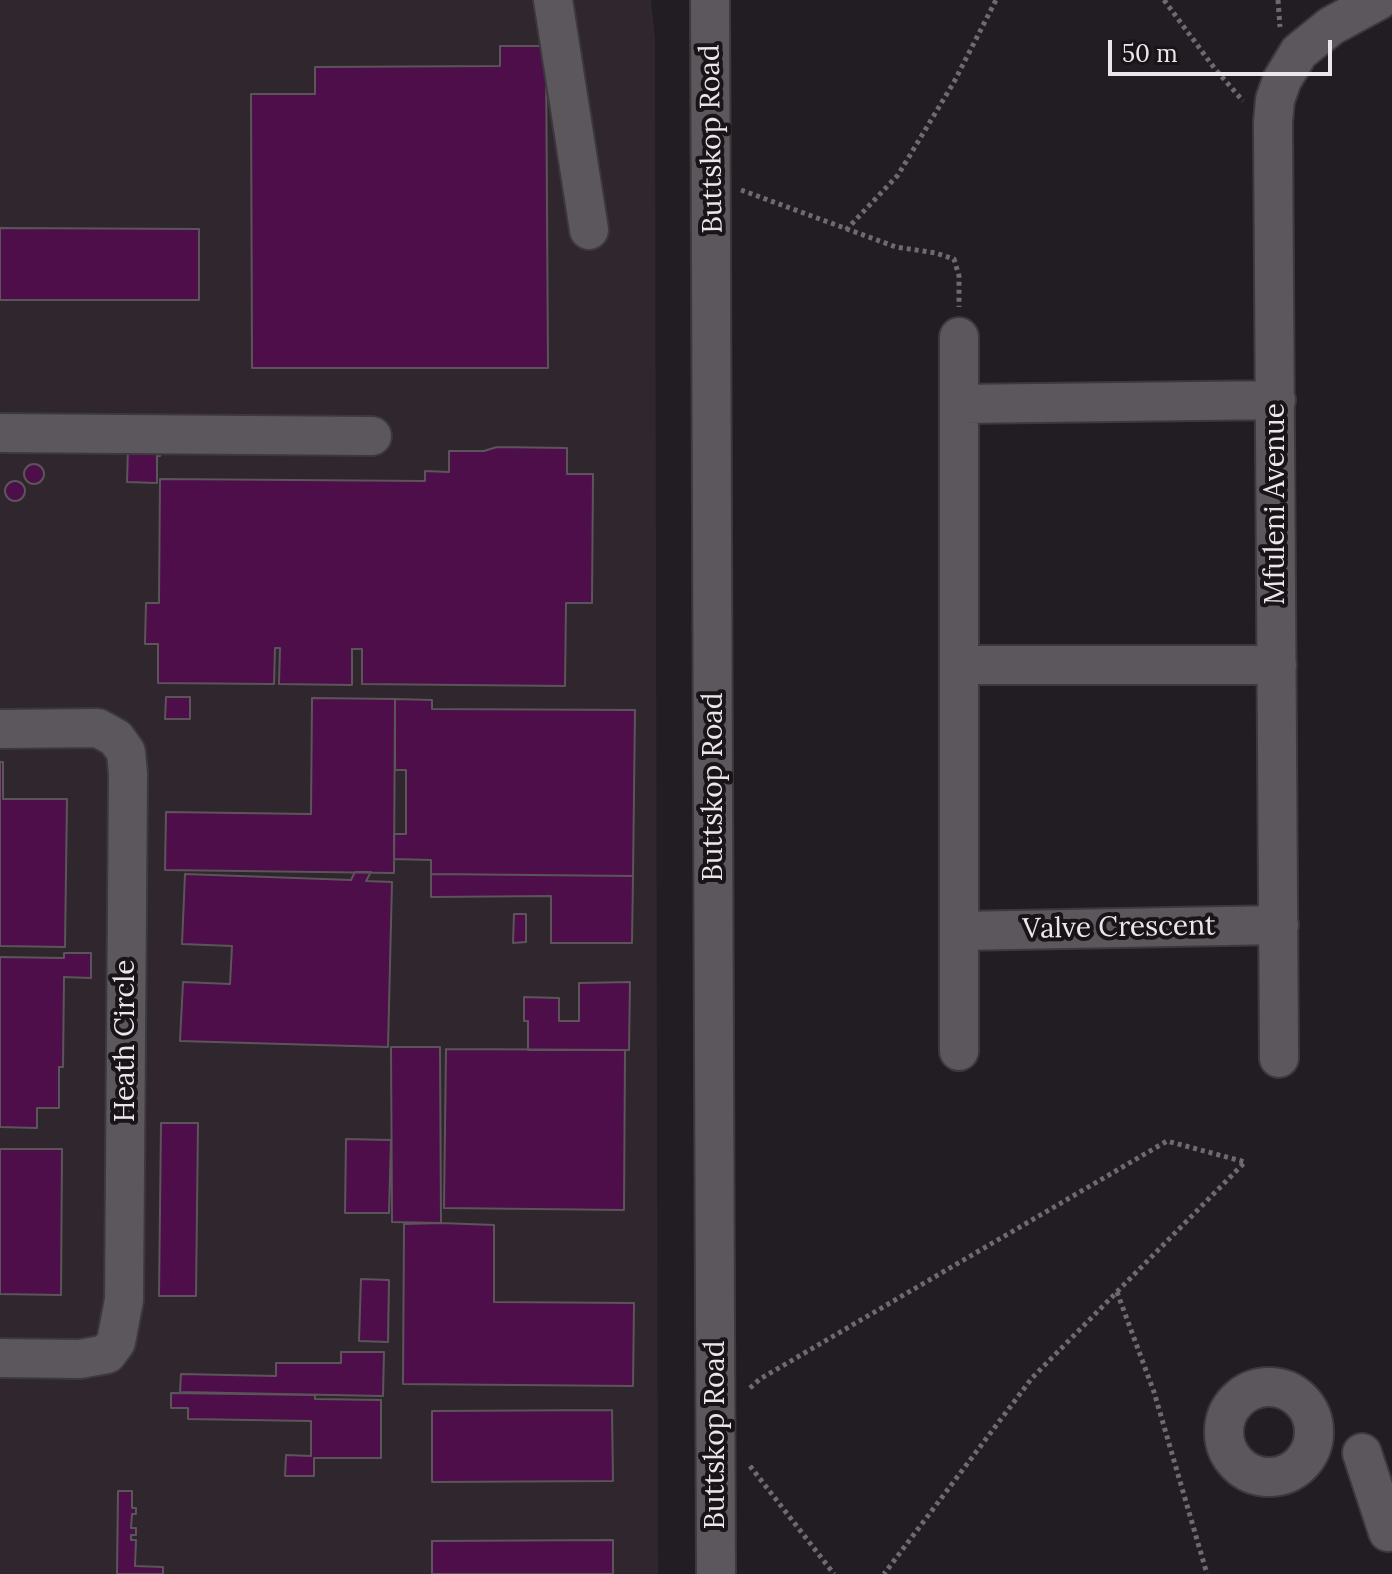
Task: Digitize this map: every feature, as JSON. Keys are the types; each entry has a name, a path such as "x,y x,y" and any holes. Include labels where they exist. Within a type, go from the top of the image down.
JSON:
{"street":[{"path":"553,0 589,230"},
{"name":"Buttskop Road","path":"710,0 716,1574"},
{"name":"Mfuleni Avenue","path":"1279,1058 1275,100 1282,80 1299,52 1331,26 1379,0"},
{"path":"959,337 959,1051"},
{"path":"959,404 1276,400"},
{"path":"0,433 372,436"},
{"path":"959,665 1277,665"},
{"name":"Heath Circle","path":"0,729 98,728 116,738 126,752 128,774 124,1300 116,1342 107,1354 80,1359 0,1358"},
{"name":"Valve Crescent","path":"959,931 1279,925"},
{"path":"1311,1450 1377,1448 1388,1532"}],"path":[{"path":"846,230 898,175 954,82 996,0"},
{"path":"1164,0 1215,69 1249,107 1273,122"},
{"path":"733,187 896,247 954,259 959,276 959,337"},
{"path":"748,1389 760,1379 1167,1141 1245,1162 1032,1378 884,1574"},
{"path":"1117,1292 1154,1392 1207,1574"},
{"path":"747,1462 834,1574"}],"shaded area":[{"path":"0,0 651,0 655,38 658,1574 0,1574"}],"building":[{"path":"500,46 546,46 548,368 252,368 251,94 315,94 315,67 500,66"},
{"path":"0,228 199,229 199,300 0,300"},
{"path":"128,447 160,447 157,483 127,482"},
{"path":"497,447 567,448 567,474 593,474 592,603 566,603 565,686 362,684 362,649 352,649 352,685 279,684 280,648 275,648 274,684 158,683 158,644 145,644 146,603 159,603 160,479 425,481 425,471 449,472 449,451 484,451"},
{"path":"34,464 41,467 44,474 41,481 34,484 27,481 24,474 27,467"},
{"path":"15,481 22,484 25,491 22,498 15,501 8,498 5,491 8,484"},
{"path":"166,697 190,697 190,719 165,719"},
{"path":"312,698 395,699 394,873 165,870 166,812 311,814"},
{"path":"395,699 432,700 432,709 635,710 633,876 431,874 431,860 394,859 394,834 406,834 406,770 395,770"},
{"path":"0,762 3,762 3,799 67,799 65,947 0,946"},
{"path":"355,872 371,872 366,881 392,882 388,1047 180,1041 183,982 230,984 232,946 182,944 185,874 351,880"},
{"path":"431,874 633,876 632,943 551,943 551,896 431,897"},
{"path":"514,914 526,914 526,942 513,943"},
{"path":"64,953 91,953 91,978 64,977 63,1067 59,1067 59,1108 37,1108 37,1128 0,1127 0,957 64,958"},
{"path":"630,982 629,1050 528,1050 524,997 559,998 559,1021 579,1021 579,983"},
{"path":"391,1047 440,1047 441,1223 392,1222"},
{"path":"446,1049 625,1050 624,1210 444,1208"},
{"path":"161,1123 198,1123 196,1296 159,1296"},
{"path":"346,1139 391,1140 389,1213 345,1213"},
{"path":"0,1149 62,1149 61,1295 0,1294"},
{"path":"404,1224 494,1225 494,1302 634,1303 633,1386 403,1384"},
{"path":"361,1279 389,1280 388,1342 359,1341"},
{"path":"341,1352 384,1352 383,1396 180,1392 181,1374 276,1376 276,1363 341,1363"},
{"path":"171,1393 315,1395 315,1399 381,1400 381,1458 314,1458 314,1476 285,1476 286,1455 311,1456 311,1421 188,1419 188,1408 171,1408"},
{"path":"612,1410 613,1481 432,1482 432,1411"},
{"path":"118,1491 132,1491 132,1508 136,1508 136,1514 132,1514 131,1528 136,1528 136,1535 131,1535 131,1540 136,1540 135,1566 163,1567 163,1574 117,1574"},
{"path":"613,1540 613,1574 432,1574 432,1541"}]}
